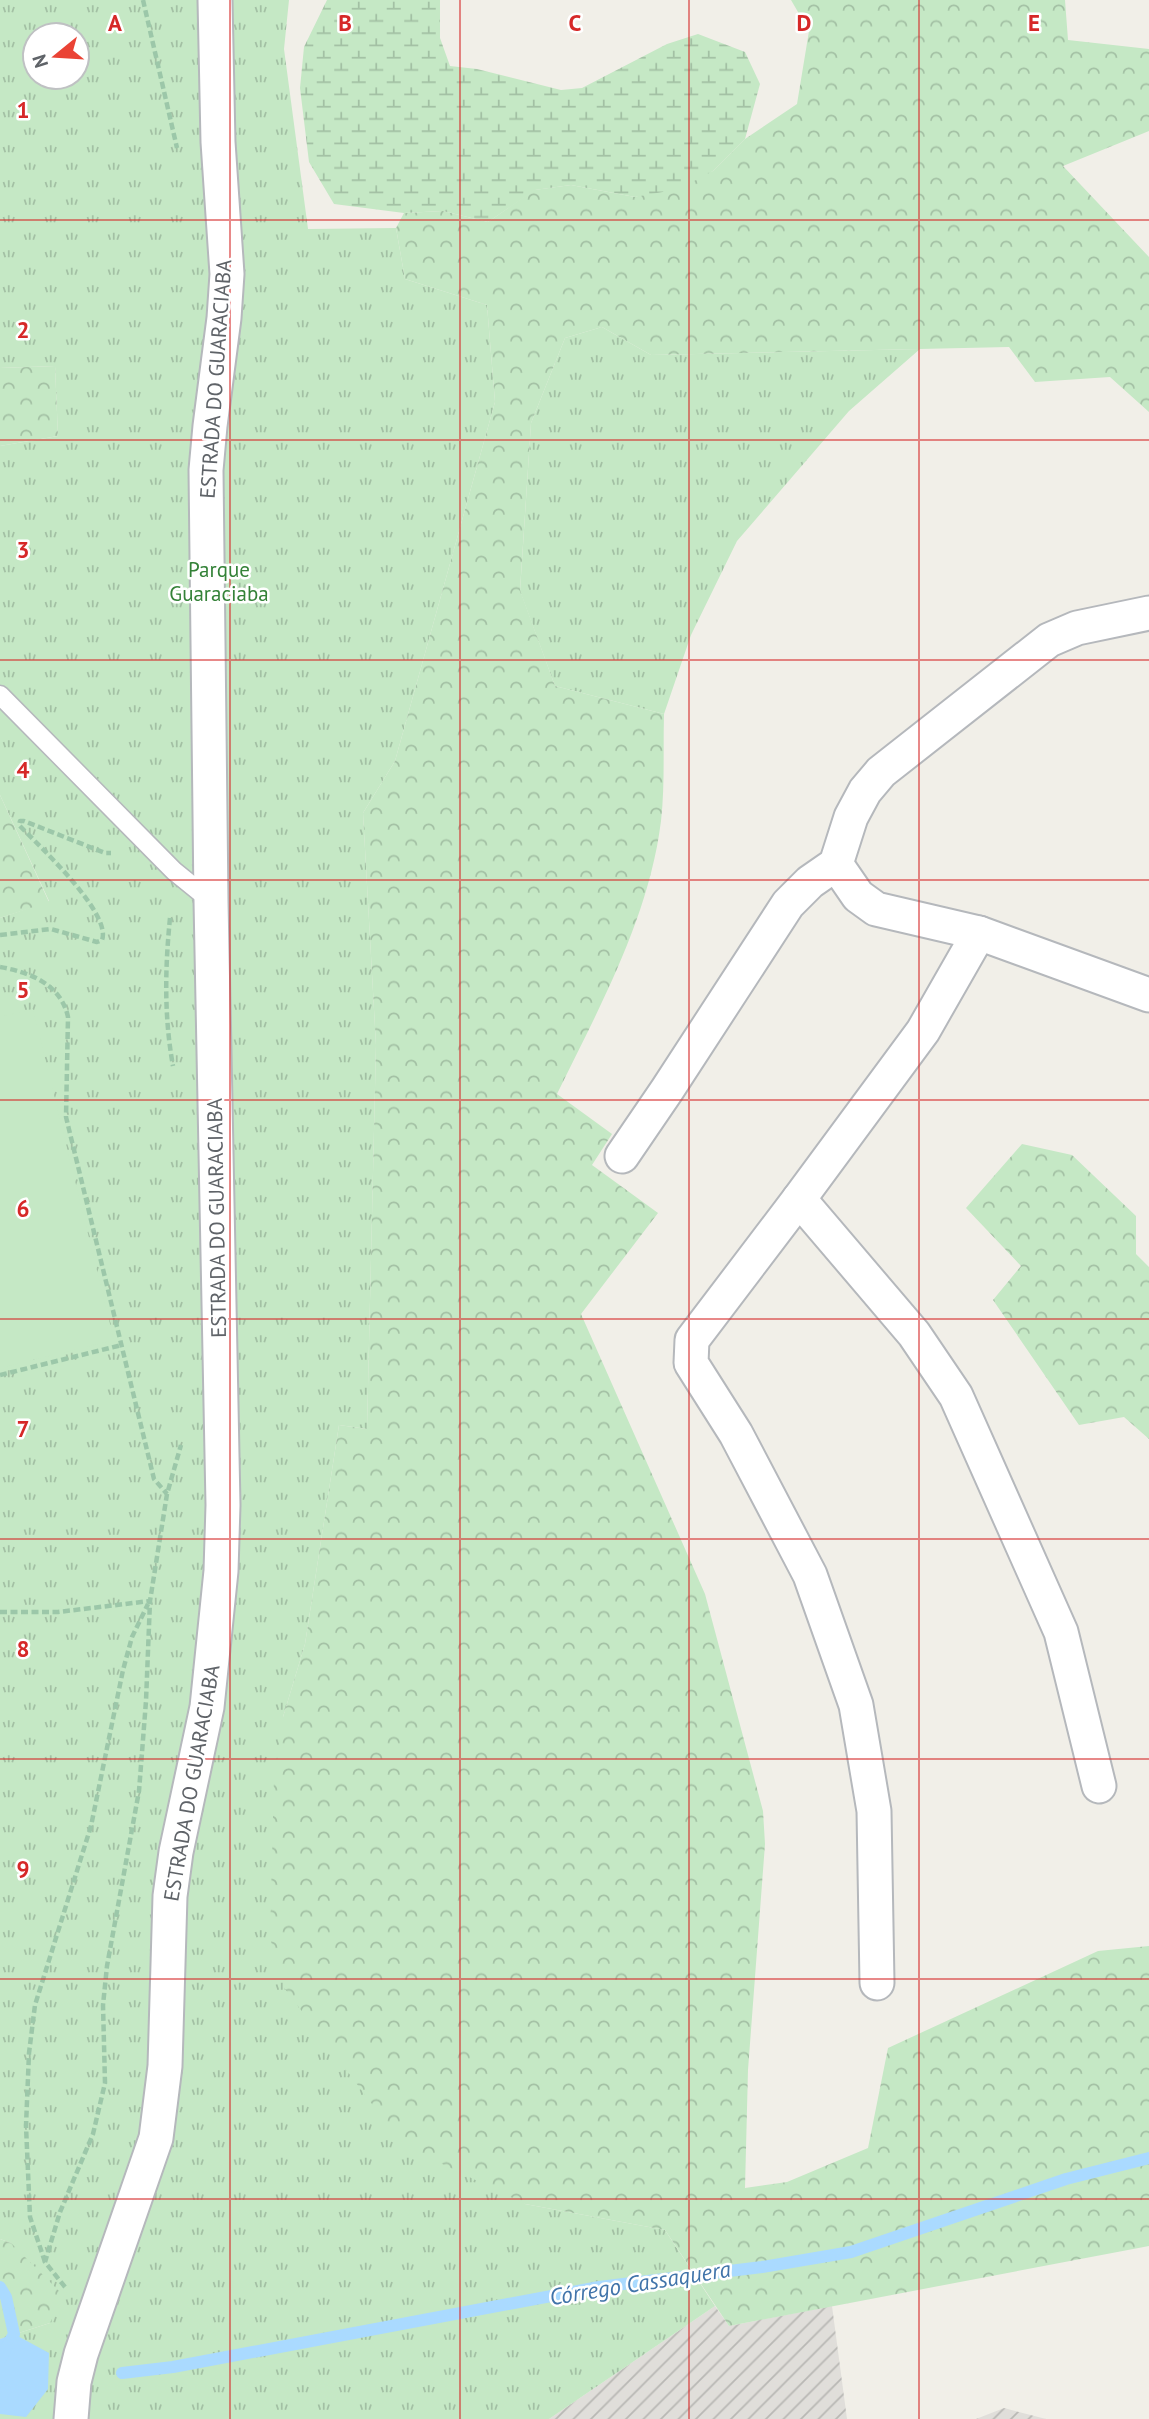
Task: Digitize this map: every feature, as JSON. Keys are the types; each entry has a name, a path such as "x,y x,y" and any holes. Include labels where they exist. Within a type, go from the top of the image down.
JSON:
{"street":[{"name":"ESTRADA DO GUARACIABA","path":"71,2419 74,2382 81,2354 156,2138 165,2066 170,1896 176,1852 207,1707 221,1571 223,1505 206,470 227,274 218,142 215,0"},
{"path":"622,1156 789,904 810,882 836,864 850,817 865,791 881,772 1049,640 1077,628 1149,613"},
{"path":"836,864 858,895 876,909 979,933 1149,995"},
{"path":"877,1983 874,1811 856,1705 810,1575 736,1434 691,1363 692,1340 922,1031 979,933"},
{"path":"799,1199 914,1334 956,1396 1061,1632 1099,1786"}],"lane":[{"path":"0,695 174,871 211,901"}],"path":[{"path":"143,0 178,153"},
{"path":"0,935 51,929 97,942 102,940 104,934 101,920 71,878 19,825 20,821 105,853 115,852 142,839"},
{"path":"174,871 166,965 166,1008 174,1073"},
{"path":"0,967 41,980 60,997 65,1006 68,1017 66,1117 154,1479 167,1494"},
{"path":"0,1375 122,1345"},
{"path":"45,2262 60,2212 101,2108 105,2082 104,1985 140,1780 150,1601 167,1494 182,1440"},
{"path":"93,2320 45,2262 30,2217 26,2126 29,2053 35,2005 91,1826 132,1637 150,1601"},
{"path":"0,1612 58,1612 150,1601"}],"shaded area":[{"path":"715,2306 729,2326 832,2306 847,2419 549,2419"},
{"path":"1004,2408 1046,2419 976,2419"}],"green space":[{"name":"Parque Guaraciaba","path":"0,0 289,0 284,49 308,229 396,228 405,279 487,305 495,402 395,761 363,813 376,1045 367,1429 339,1425 305,1644 283,1717 525,2204 665,2230 715,2306 549,2419 0,2419 0,2339 50,2323 11,2243 0,2239 0,918 49,901 0,795 0,446 58,436 55,366 0,368"},
{"path":"327,0 440,0 440,38 450,66 477,69 561,90 582,88 667,44 698,34 745,52 760,84 745,139 713,171 679,189 635,197 571,185 535,190 488,222 443,211 404,213 334,204 309,162 300,88 304,47"},
{"path":"791,0 1065,0 1068,40 1149,49 1149,131 1063,166 1149,257 1149,412 1110,377 1035,382 1009,347 651,355 602,327 565,338 531,423 520,590 555,686 664,714 661,821 646,892 620,962 557,1094 612,1134 592,1165 658,1213 581,1314 705,1594 763,1811 765,1844 748,2070 745,2188 787,2182 868,2148 888,2048 1098,1951 1149,1946 1149,2246 729,2326 665,2230 525,2204 403,2145 285,1989 270,1938 274,1777 283,1717 305,1644 339,1425 367,1429 376,1045 363,813 395,761 495,402 487,305 405,279 396,228 404,213 443,211 488,222 534,190 571,185 635,197 713,171 745,139 797,104 809,31"},
{"path":"602,327 651,355 920,349 849,411 737,541 691,635 664,714 555,686 520,591 531,423 565,338"},
{"path":"55,366 58,436 0,446 0,368"},
{"path":"0,795 49,902 0,918"},
{"path":"33,1009 114,1340 0,1368 0,1017"},
{"path":"1022,1144 1072,1155 1136,1216 1136,1254 1149,1267 1149,1439 1124,1417 1079,1425 993,1300 1021,1266 966,1208"},
{"path":"0,2239 11,2243 63,2295 50,2323 0,2339"}],"water":[{"path":"14,2334 49,2353 48,2389 26,2417 0,2414 0,2339"}],"waterway":[{"name":"Córrego Cassaquera","path":"122,2373 173,2367 599,2287 762,2267 851,2252 1066,2179 1149,2158"},
{"path":"0,2287 6,2297 14,2334 0,2359"}]}
